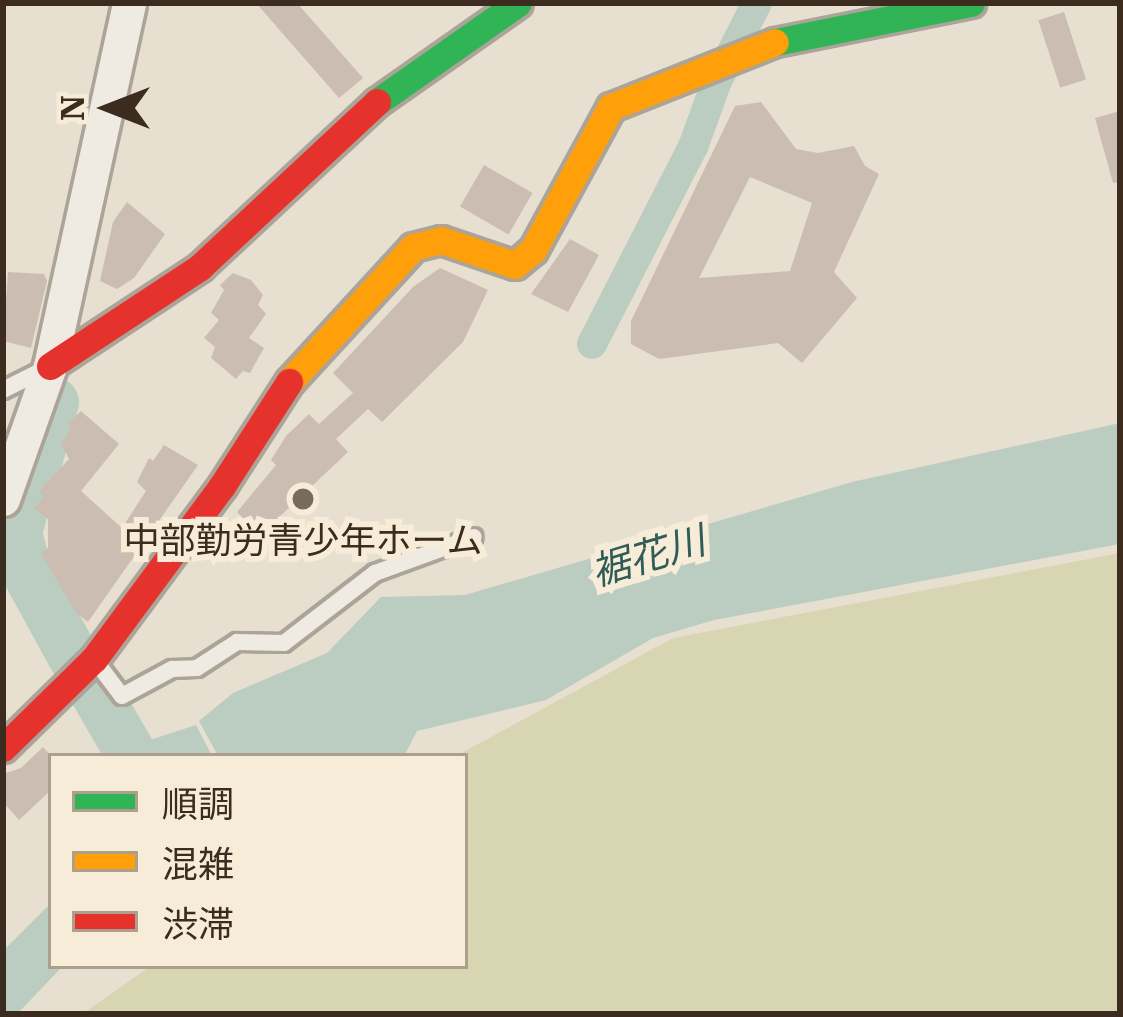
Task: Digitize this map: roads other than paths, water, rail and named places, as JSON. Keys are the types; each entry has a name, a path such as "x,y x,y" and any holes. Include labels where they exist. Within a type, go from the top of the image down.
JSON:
{"street":[{"path":"3,499 50,366 129,3"},
{"path":"50,366 200,267 391,89 518,3"},
{"path":"3,748 94,659 222,486 292,377 413,247 441,241 515,265 533,250 611,107 764,44 971,3"}],"lane":[{"path":"3,390 50,366"},
{"path":"94,659 122,696 172,669 197,668 237,642 284,643 375,574 473,537"}],"water":[{"name":"裾花川","path":"1120,423 1120,543 714,620 653,638 546,700 417,731 406,753 216,753 199,721 233,693 327,653 381,597 465,595 852,482"},
{"path":"196,725 210,753 137,753 147,741"},
{"path":"48,906 48,969 60,969 17,1014 3,1014 3,951"}],"waterway":[{"path":"592,344 693,147 717,81 757,3"},
{"path":"53,402 16,532 25,569 74,658"},
{"path":"89,682 130,753"}],"place":[{"name":"中部勤労青少年ホーム","path":"303,499"}]}
